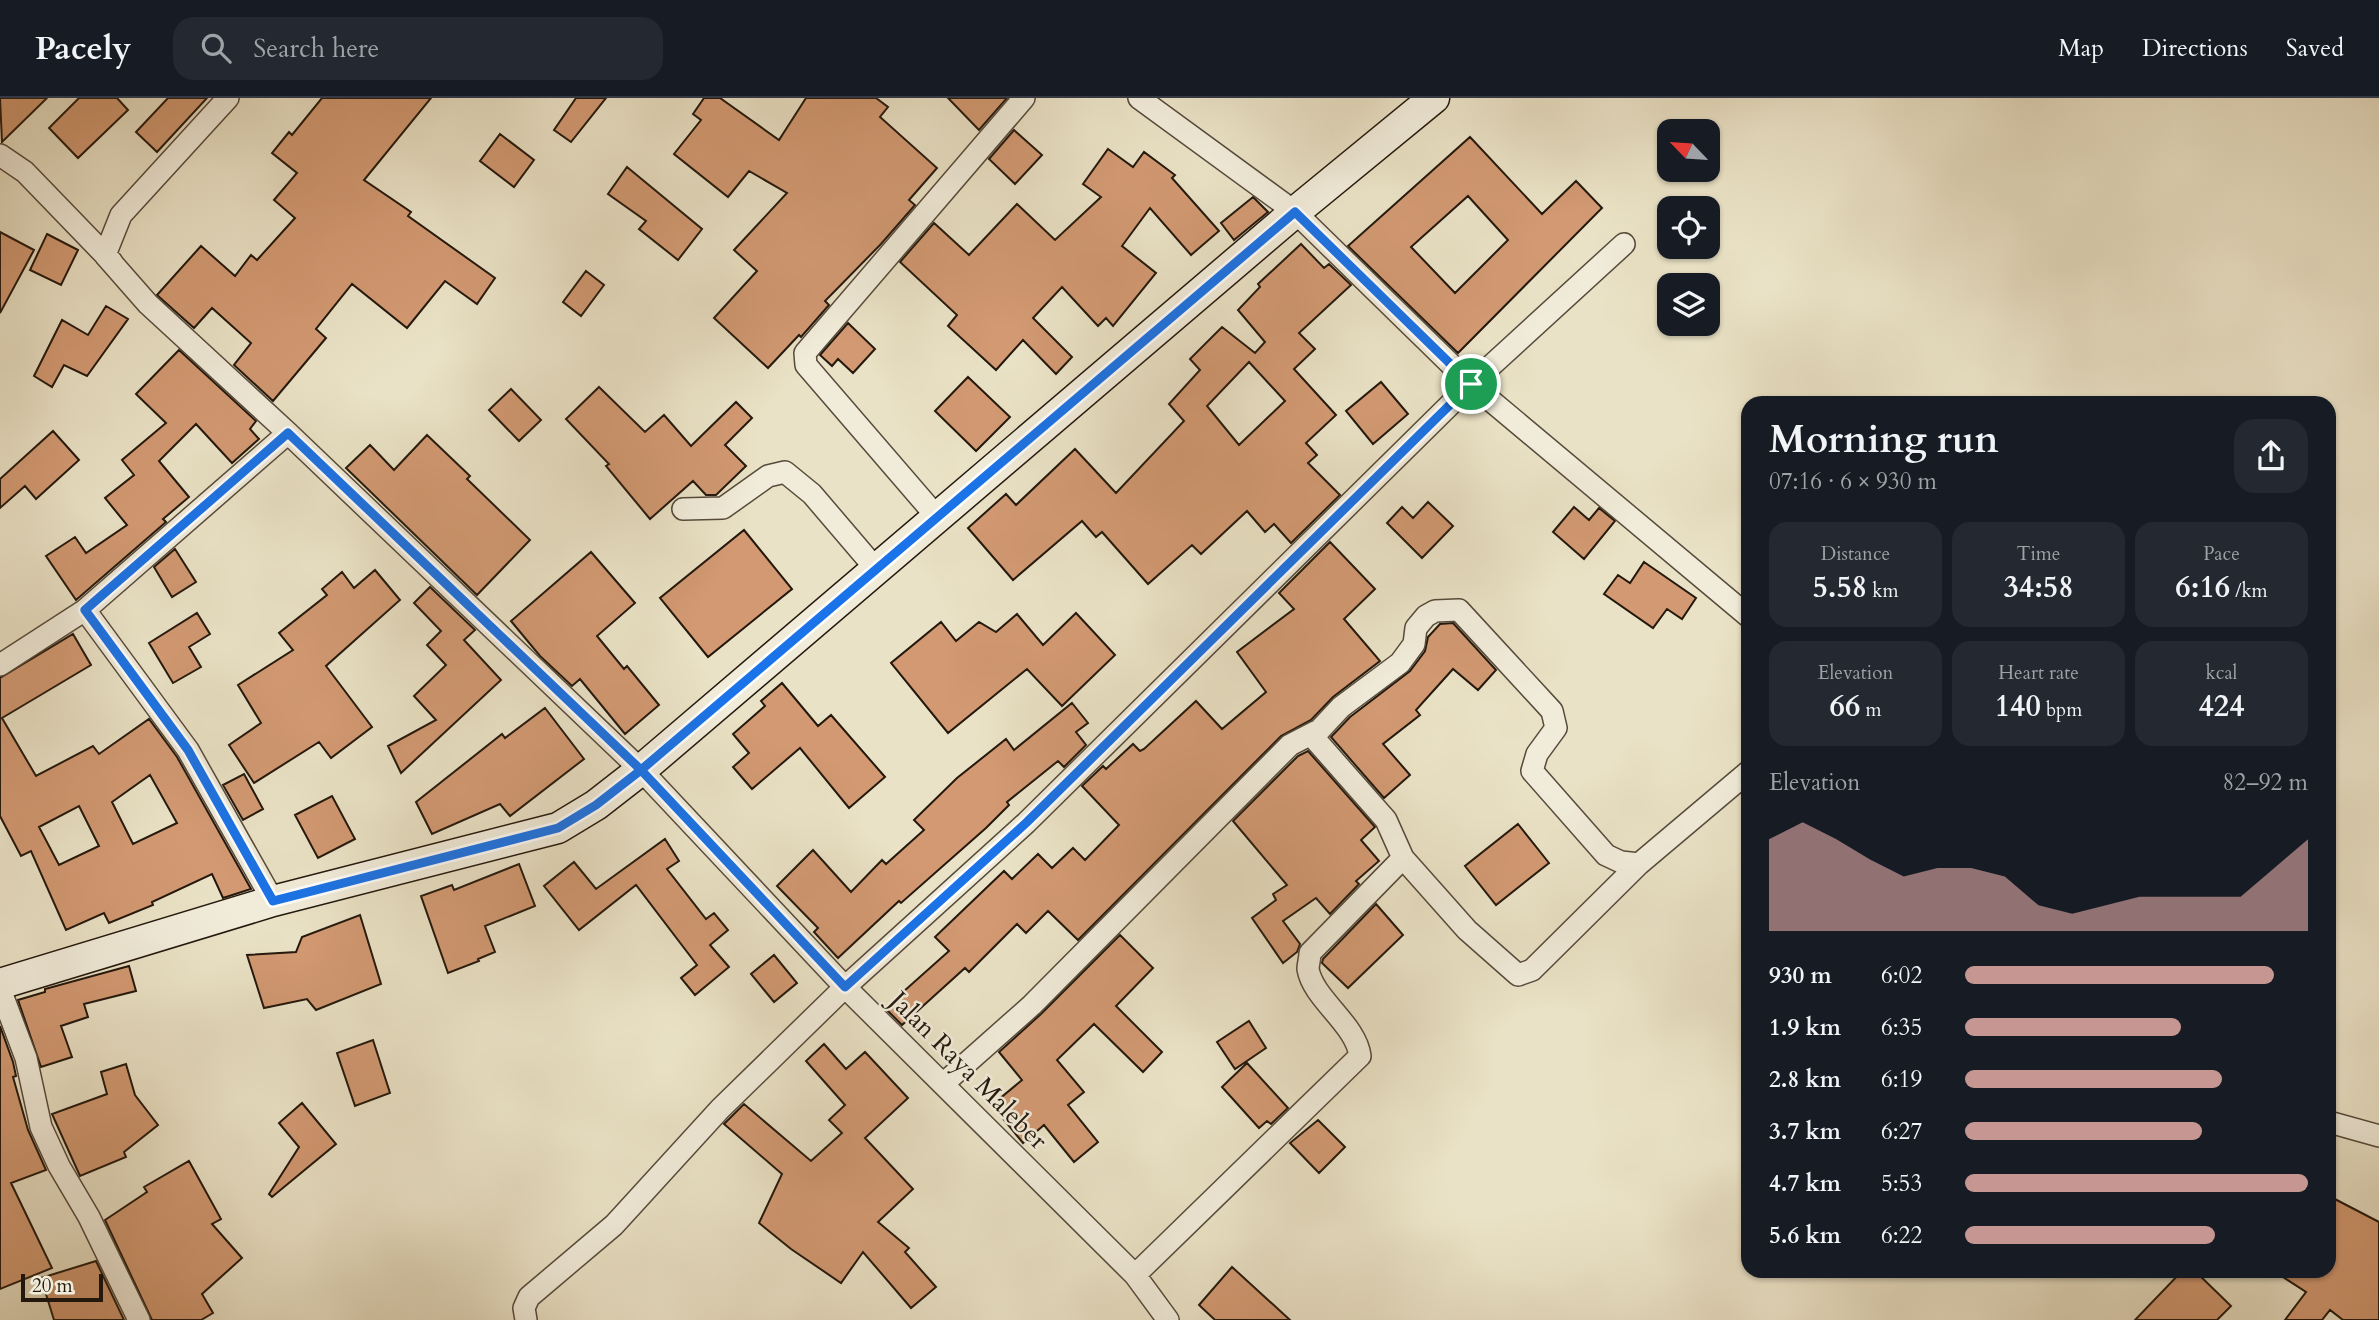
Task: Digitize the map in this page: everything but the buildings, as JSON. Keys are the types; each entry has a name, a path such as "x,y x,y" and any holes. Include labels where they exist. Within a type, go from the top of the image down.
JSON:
{"main road":[{"path":"0,986 273,901 558,828 596,805 641,770 1295,212 1434,98"}],"street":[{"path":"112,262 105,255 121,215 228,98"},
{"path":"937,517 806,365 805,353 1024,98"},
{"path":"1139,98 1295,212 1471,384 1741,610"},
{"name":"Jalan Raya Maleber","path":"0,155 25,172 112,262 148,304 288,433 641,770 845,987 1135,1275 1168,1320"},
{"path":"526,1320 524,1308 529,1297 614,1225 720,1109 845,987 1026,823 1471,384 1624,244"},
{"path":"0,665 85,610 288,433"},
{"path":"683,509 723,508 768,476 786,472 812,494 876,569"},
{"path":"85,610 188,750 273,901"},
{"path":"943,1084 1032,1005 1290,745 1315,732 1341,708 1400,663 1415,644 1416,628 1434,611 1459,610 1552,711 1556,728 1537,754 1532,771 1606,855 1621,862 1639,864"},
{"path":"1315,732 1313,737 1386,820 1404,858 1466,930 1518,975 1532,970 1639,864 1741,778"},
{"path":"1135,1275 1360,1056 1354,1039 1313,981 1308,968 1310,953 1404,858"},
{"path":"0,986 26,1058 41,1127 139,1320"},
{"path":"2336,1124 2379,1136"}],"route":[{"path":"1471,384 1026,823 845,987 641,770 596,805 558,828 273,901 188,750 85,610 288,433 641,770 1295,212 1471,384"}]}
